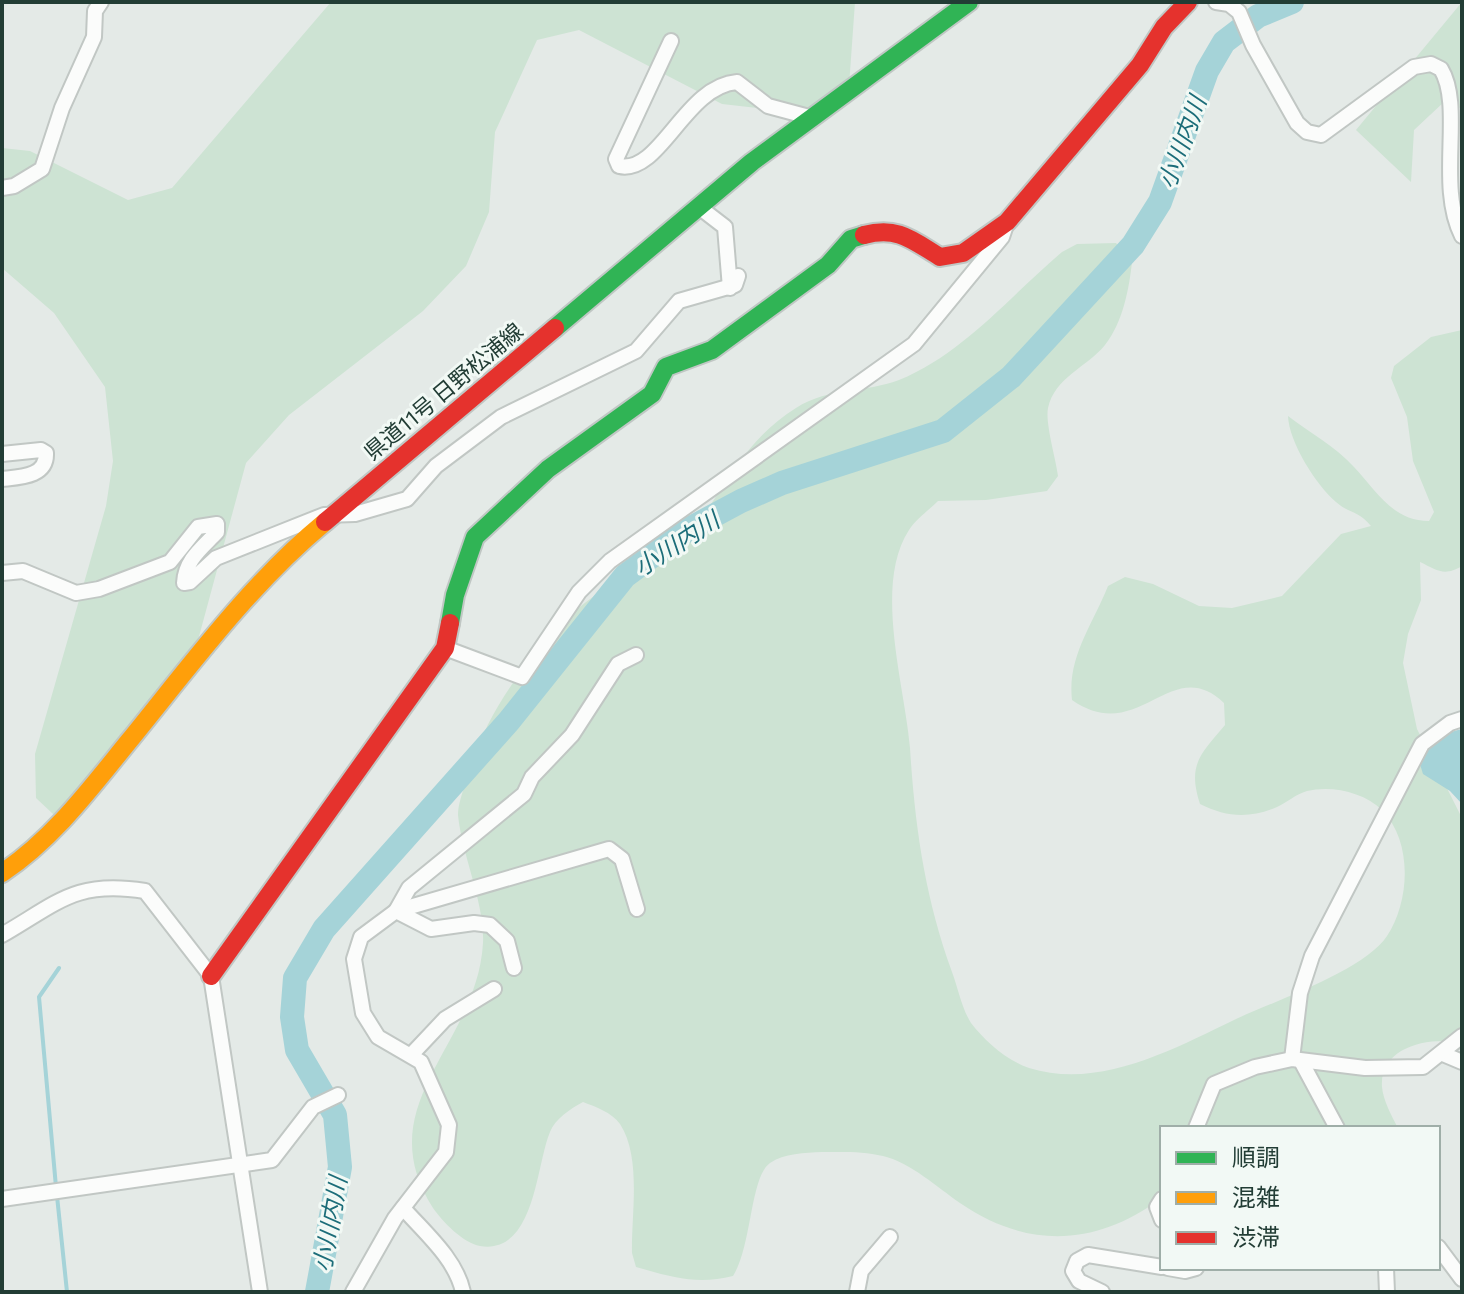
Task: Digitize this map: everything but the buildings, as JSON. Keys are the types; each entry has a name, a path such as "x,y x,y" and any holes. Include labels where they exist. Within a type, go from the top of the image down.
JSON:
{"street":[{"path":"2,188 14,186 42,169 62,108 94,37 95,11 101,2"},
{"name":"県道11号 日野松浦線","path":"2,873 46,840 217,632 310,534 699,207 969,2"},
{"path":"211,976 445,648 455,595 475,537 499,511 548,469 652,394 666,367 712,350 828,265 851,239 884,230 906,236 940,257 963,253 1007,222 1140,65 1164,27 1188,2"},
{"path":"1216,2 1229,4 1239,12 1253,45 1297,123 1307,132 1321,135 1414,67 1431,64 1441,69 1452,96 1449,177 1453,219 1462,236"},
{"path":"671,41 616,159 619,166 625,167 647,157 709,89 721,83 737,82 768,106 813,118"},
{"path":"2,573 23,571 76,593 99,589 170,562 198,527 217,524 217,532 194,554 184,573 184,583 190,582 216,558 333,514 355,514 407,499 436,466 501,417 636,351 679,301 734,282 725,227 699,207"},
{"path":"445,648 522,677 579,592 610,561 914,344 1002,237 1007,222"},
{"path":"2,454 41,450 46,453 47,462 42,469 28,475 2,479"},
{"path":"396,911 409,888 524,794 532,777 572,735 618,664 636,655"},
{"path":"1336,1126 1297,1061 1300,993 1312,956 1422,744 1450,723 1462,719"},
{"path":"353,1292 403,1208 446,1152 449,1125 421,1062 378,1037 363,1013 354,959 361,937 396,911 609,849 622,859 637,909"},
{"path":"2,935 80,890 111,886 145,891 211,976 260,1292"},
{"path":"396,911 431,929 474,923 490,925 507,941 514,968"},
{"path":"412,1054 445,1019 494,989"},
{"path":"1197,1126 1214,1084 1255,1067 1297,1061 1401,1069 1423,1067 1462,1036"},
{"path":"1443,1054 1462,1062"},
{"path":"2,1199 272,1160 313,1107 338,1095"},
{"path":"403,1208 443,1253 460,1277 463,1292"},
{"path":"857,1292 861,1271 890,1237"},
{"path":"1440,1250 1462,1279"},
{"path":"1102,1292 1079,1281 1073,1271 1077,1261 1088,1255 1160,1267"},
{"path":"1386,1270 1387,1292"}],"green space":[{"path":"331,2 855,2 849,86 802,113 722,104 579,30 537,40 495,132 489,212 466,266 423,311 289,415 246,463 191,666 73,811 53,814 36,798 35,754 106,506 113,461 105,387 54,313 2,268 2,148 30,151 128,200 172,188"},
{"path":"1462,2 1462,109 1445,101 1414,130 1411,182 1356,130"},
{"path":"1116,243 1132,262 1121,316 1111,336 1097,353 1057,388 1048,408 1049,432 1058,476 1047,491 986,500 938,501 909,530 893,579 894,636 923,862 935,917 965,1011 989,1043 1029,1068 1082,1074 1109,1070 1161,1054 1317,984 1359,961 1387,936 1400,906 1405,872 1399,838 1392,823 1375,804 1357,794 1316,789 1257,813 1228,814 1210,808 1200,804 1196,769 1203,752 1225,725 1224,703 1205,690 1187,688 1170,692 1136,708 1117,713 1096,712 1072,700 1071,684 1082,641 1108,586 1125,577 1153,584 1199,606 1232,608 1282,596 1341,534 1371,526 1336,502 1320,485 1298,450 1288,416 1339,453 1395,510 1416,520 1429,521 1434,512 1413,461 1407,417 1391,378 1394,366 1431,337 1462,330 1462,566 1445,572 1420,562 1421,600 1408,634 1403,663 1417,729 1462,818 1462,1043 1422,1043 1398,1053 1389,1062 1383,1073 1382,1087 1397,1126 1160,1126 1160,1199 1112,1226 1087,1233 1037,1235 1011,1229 960,1203 914,1170 883,1156 822,1152 782,1157 770,1163 758,1182 744,1248 733,1276 708,1280 673,1277 636,1267 632,1253 633,1170 627,1138 612,1116 583,1102 552,1127 530,1205 523,1223 512,1237 498,1245 480,1246 467,1241 433,1208 416,1171 412,1137 418,1106 463,1014 476,980 483,928 458,811 478,746 506,694 542,645 576,610 599,593 657,562 689,536 741,460 760,437 783,417 809,401 834,393 886,384 922,369 965,340 1062,252 1077,244"}],"water":[{"path":"1462,729 1462,804 1450,791 1423,774 1419,761 1437,740"}],"waterway":[{"name":"小川内川","path":"317,1292 340,1167 335,1115 297,1050 292,1017 295,978 324,929 509,721 625,576 687,530 741,501 782,483 943,431 1011,377 1133,245 1160,202 1207,71 1224,42 1258,16 1292,2"},
{"path":"56,1187 39,997 59,968"},
{"path":"57,1196 67,1292"}],"traffic: fast":[{"path":"555,328 752,162 969,2"},
{"path":"450,623 455,595 475,537 548,469 652,394 666,367 712,350 828,265 851,239 864,235"}],"traffic: slow":[{"path":"2,873 38,845 70,812 246,599 325,522"}],"traffic: jam":[{"path":"864,235 886,232 904,236 940,257 963,253 1007,222 1140,65 1164,27 1188,2"},
{"path":"325,522 555,328"},
{"path":"211,976 445,648 450,623"}]}
